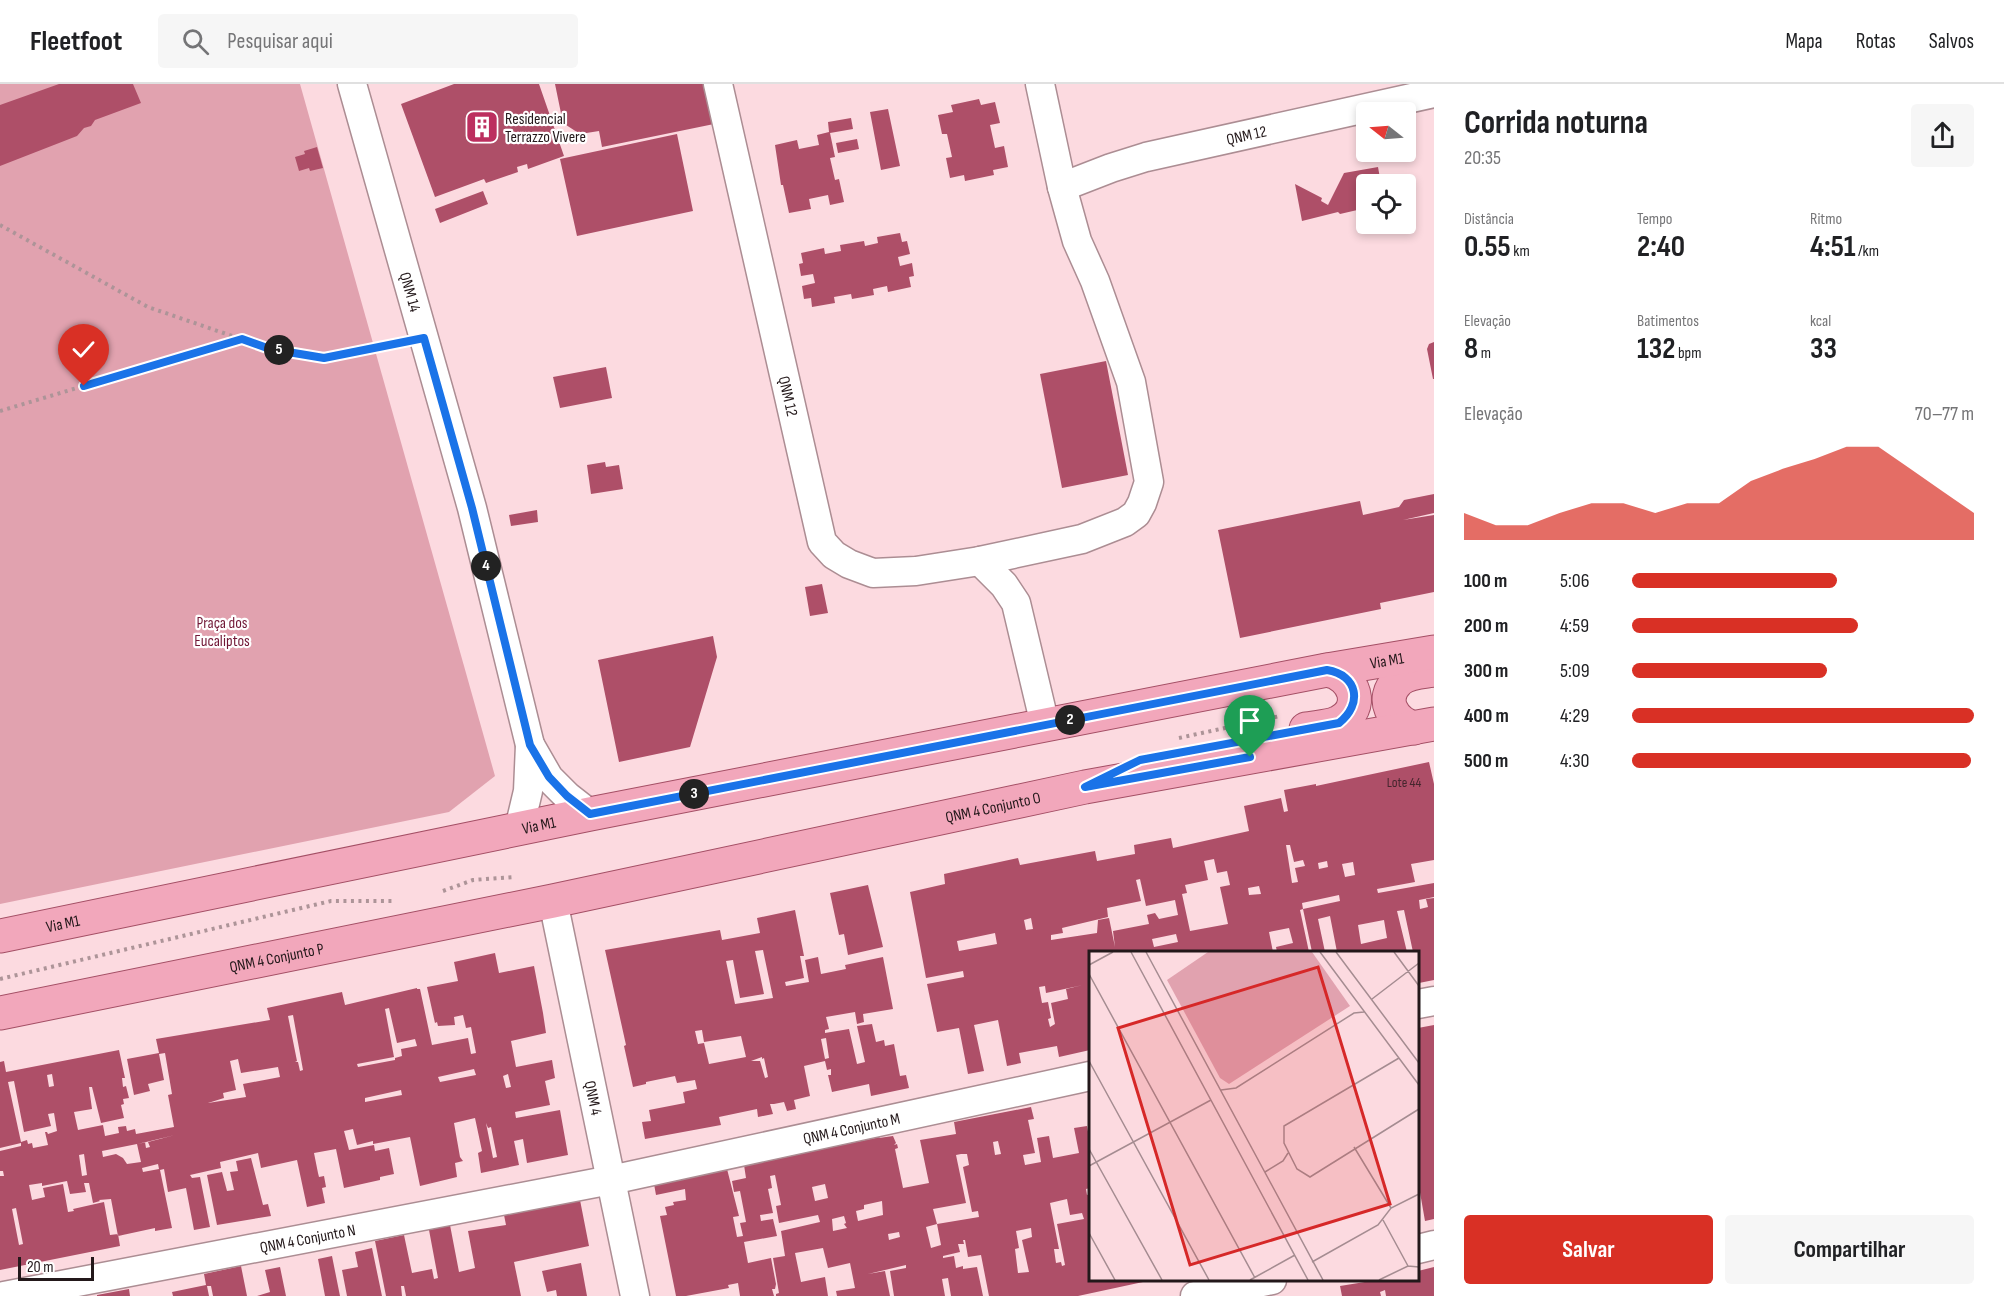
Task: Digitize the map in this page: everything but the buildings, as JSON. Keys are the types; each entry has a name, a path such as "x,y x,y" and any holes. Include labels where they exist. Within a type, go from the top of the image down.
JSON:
{"main road":[{"name":"Via M1","path":"0,936 590,814 1327,670 1434,652"},
{"path":"1085,787 1140,760 1339,723 1352,710 1354,691 1344,676 1327,670"},
{"path":"1424,726 1398,721 1389,706 1392,688 1406,675 1434,670"},
{"name":"QNM 4 Conjunto O","path":"554,901 1085,787 1424,726"},
{"name":"QNM 4 Conjunto P","path":"0,1013 554,901"},
{"path":"0,959 111,913"}],"street":[{"name":"QNM 14","path":"352,84 472,508 530,745 528,792 519,829"},
{"name":"QNM 12","path":"718,84 822,542 834,555 849,564 873,573 916,571 980,561 1082,539 1125,522 1136,514 1142,503 1149,482 1131,382 1095,281 1077,241 1062,187 1040,84"},
{"name":"QNM 12","path":"1062,187 1146,157 1434,93"},
{"path":"1016,603 1031,549"},
{"path":"980,561 1004,585 1016,603 1045,725"},
{"name":"QNM 14","path":"530,745 549,777 567,796 590,814"},
{"name":"QNM 4","path":"554,901 635,1296"},
{"path":"1419,1004 1434,1001"},
{"name":"QNM 4 Conjunto M","path":"611,1180 1089,1076"},
{"name":"QNM 4 Conjunto N","path":"4,1296 611,1180"},
{"path":"1419,1249 1434,1245"},
{"path":"1195,1296 1267,1281"}],"path":[{"path":"0,225 148,307 270,349 324,358 424,338"},
{"path":"0,411 242,339"},
{"path":"1176,739 1287,715"},
{"path":"434,894 473,880 517,877"},
{"path":"0,979 331,901 403,901"}],"green space":[{"name":"Praça dos Eucaliptos","path":"0,84 300,84 495,776 449,812 0,904"}],"place":[{"name":"Residencial Terrazzo Vivere","path":"482,127"}],"route":[{"path":"84,386 242,339 270,349 324,358 424,338 472,508 530,745 549,777 567,796 590,814 1327,670 1344,676 1350,683 1354,691 1352,710 1339,723 1140,760 1085,787 1250,757"}]}
